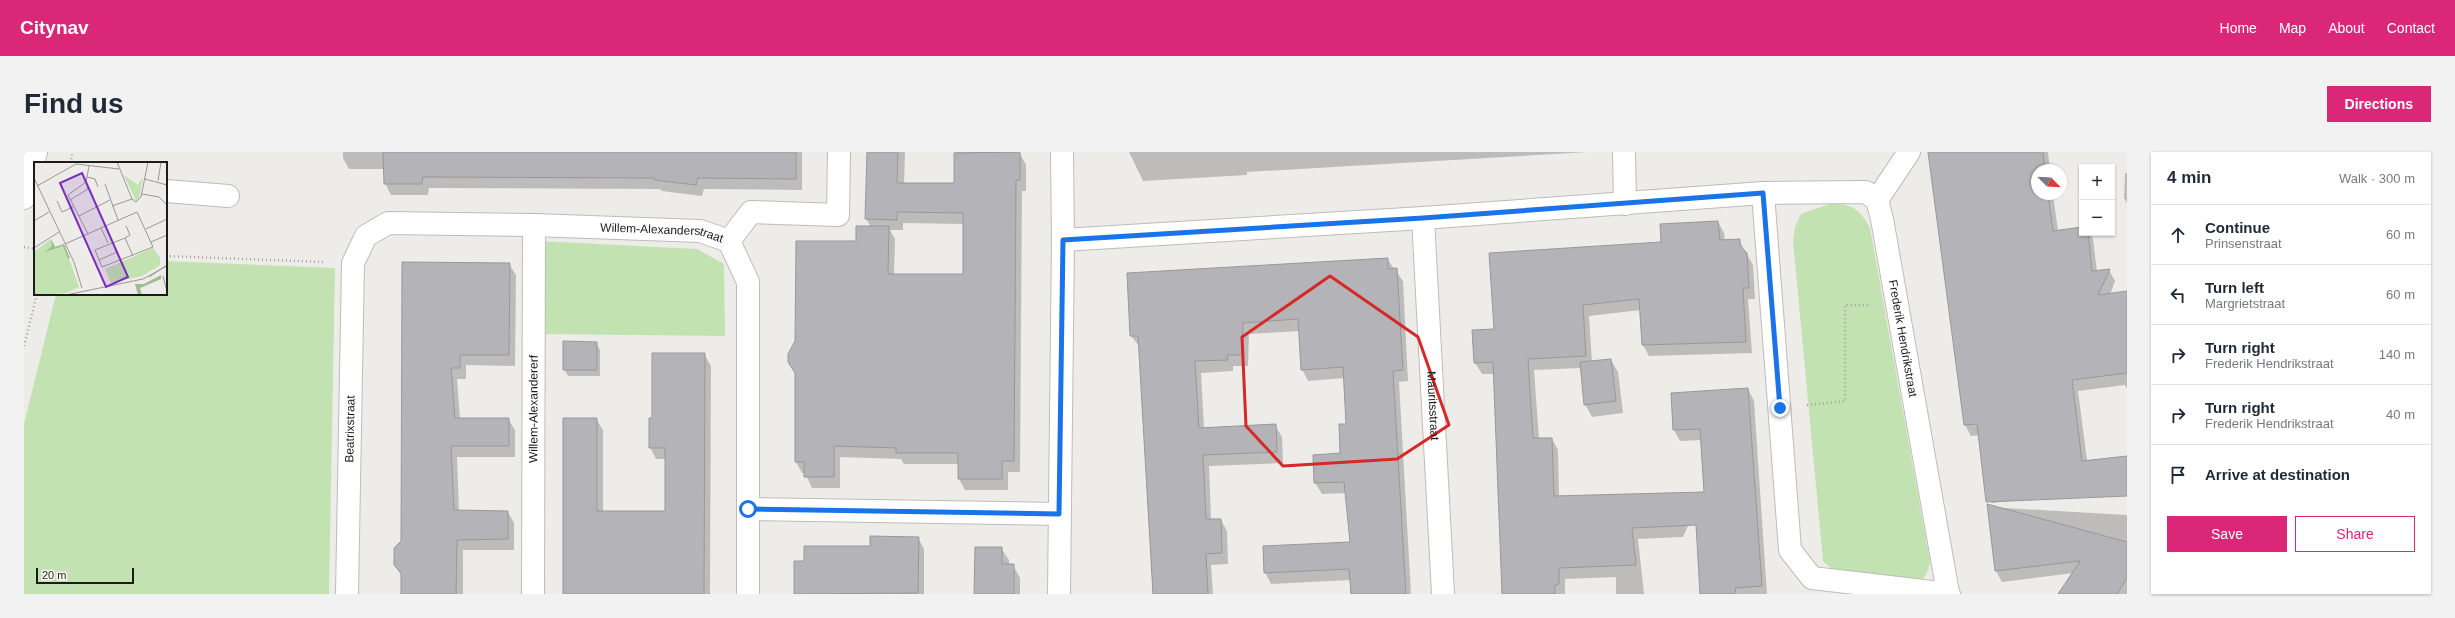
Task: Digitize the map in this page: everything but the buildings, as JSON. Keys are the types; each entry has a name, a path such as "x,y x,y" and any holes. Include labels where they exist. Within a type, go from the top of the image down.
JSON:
{"street":[{"path":"29,187 36,152"},
{"path":"729,241 751,212 838,215 840,152"},
{"path":"1059,594 1063,240 1062,152"},
{"path":"1624,152 1625,204"},
{"path":"1063,240 1423,218 1763,193 1866,192 1877,200 1909,152"},
{"path":"167,191 228,196"},
{"name":"Frederik Hendrikstraat","path":"1763,193 1790,550 1812,578 1948,594 1897,304 1877,200"},
{"name":"Mauritsstraat","path":"1423,218 1443,594"},
{"name":"Willem-Alexanderstraat","path":"353,263 366,236 388,223 534,225 700,231 729,241 748,282 748,594"},
{"name":"Willem-Alexandererf","path":"533,594 534,225"},
{"name":"Beatrixstraat","path":"347,594 353,263"},
{"path":"748,509 1059,514"}],"path":[{"path":"70,162 73,152"},
{"path":"24,247 34,249"},
{"path":"167,256 353,263"},
{"path":"24,346 37,295"},
{"path":"1780,408 1845,401 1845,305 1897,304"}],"highlighted area":[{"path":"1330,276 1418,337 1449,425 1397,459 1283,466 1246,426 1242,337"}],"green space":[{"path":"1833,203 1851,207 1856,210 1863,216 1870,228 1930,562 1928,571 1923,579 1833,570 1823,561 1793,241 1795,227 1801,214"},
{"path":"539,241 697,249 724,264 725,336 538,334"},
{"path":"167,261 335,268 329,594 24,594 24,424 56,295 167,295"}],"route":[{"path":"748,509 1059,514 1063,240 1423,218 1763,193 1780,408"}]}
